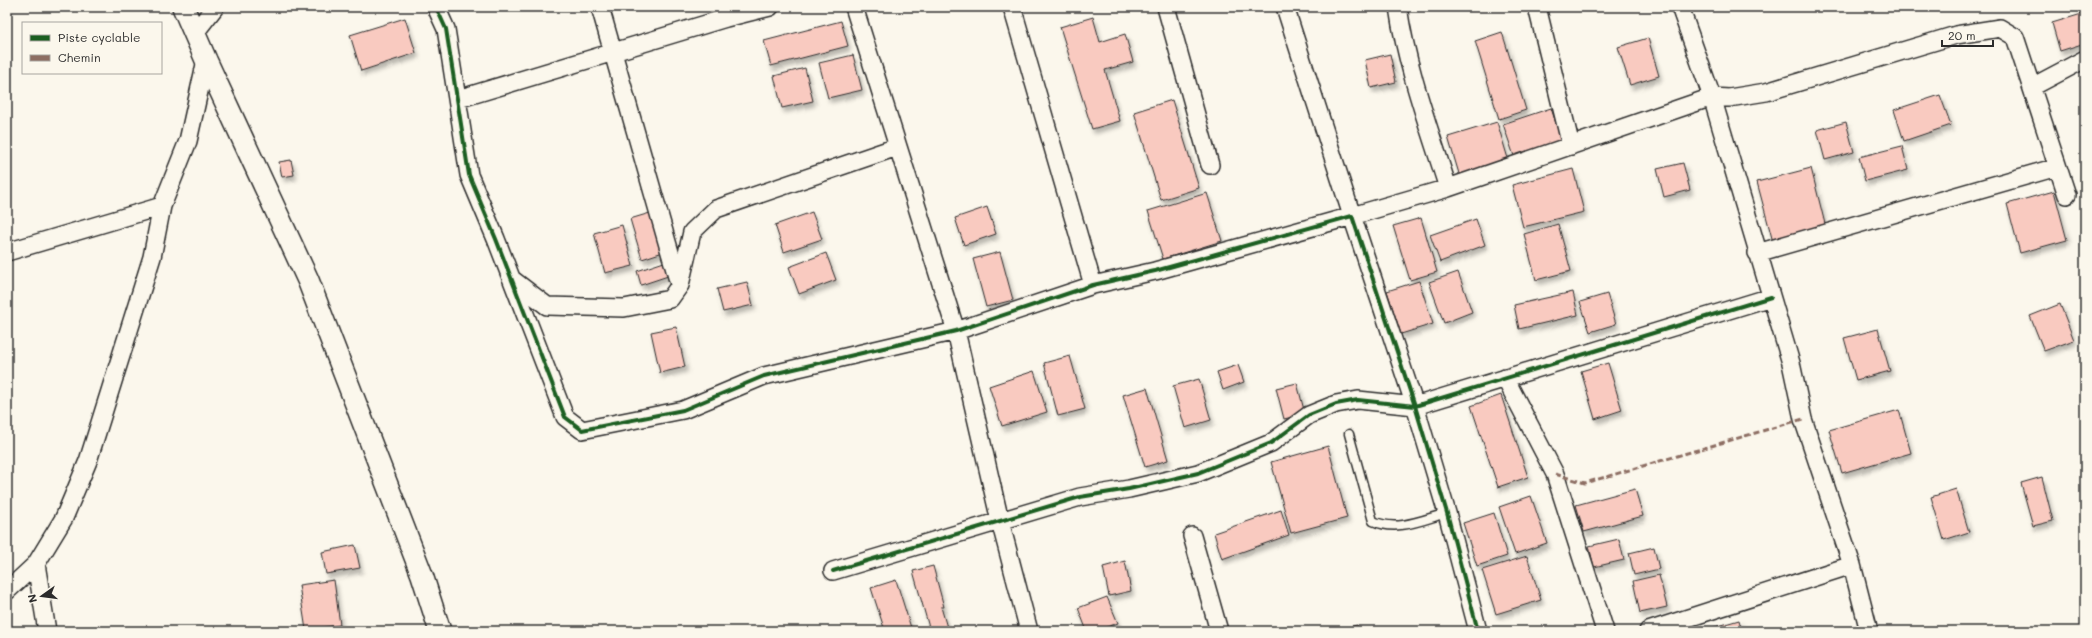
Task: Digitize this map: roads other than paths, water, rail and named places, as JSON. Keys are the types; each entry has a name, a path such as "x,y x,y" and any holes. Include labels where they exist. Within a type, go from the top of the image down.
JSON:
{"street":[{"path":"183,7 194,34 308,280 422,575 440,631"},
{"path":"194,34 215,7"},
{"path":"436,7 446,29 469,175 512,279 565,417 582,430 683,410 764,376 956,332 1093,285 1155,271 1448,188 1712,97 1729,98 1766,92 1956,35 2000,28 2015,37 2067,195"},
{"path":"600,7 680,285"},
{"path":"458,99 612,52 770,7"},
{"path":"854,7 956,332 1000,521 1029,631"},
{"path":"1012,7 1093,285"},
{"path":"1166,7 1210,165"},
{"path":"1285,7 1415,406 1447,513 1478,631"},
{"path":"1398,7 1402,32 1415,84 1448,188"},
{"path":"1537,7 1571,146"},
{"path":"1680,7 1712,97 1757,253 1791,363 1803,419 1852,565 1869,631"},
{"path":"2032,87 2085,59"},
{"path":"7,591 36,564 64,518 88,461 152,257 162,206 188,141 206,60"},
{"path":"512,279 547,306 624,308 670,299 680,285 692,232 716,209 897,146"},
{"path":"1757,253 2058,167"},
{"path":"7,252 162,206"},
{"path":"832,571 1080,496 1129,489 1198,473 1271,443 1309,415 1336,404 1358,400 1415,406 1771,297"},
{"path":"1505,378 1555,474 1605,631"},
{"path":"1192,536 1219,631"},
{"path":"36,564 47,631"},
{"path":"1648,631 1852,565"}],"lane":[{"path":"1349,434 1373,521 1384,526 1400,526 1447,513"}]}
